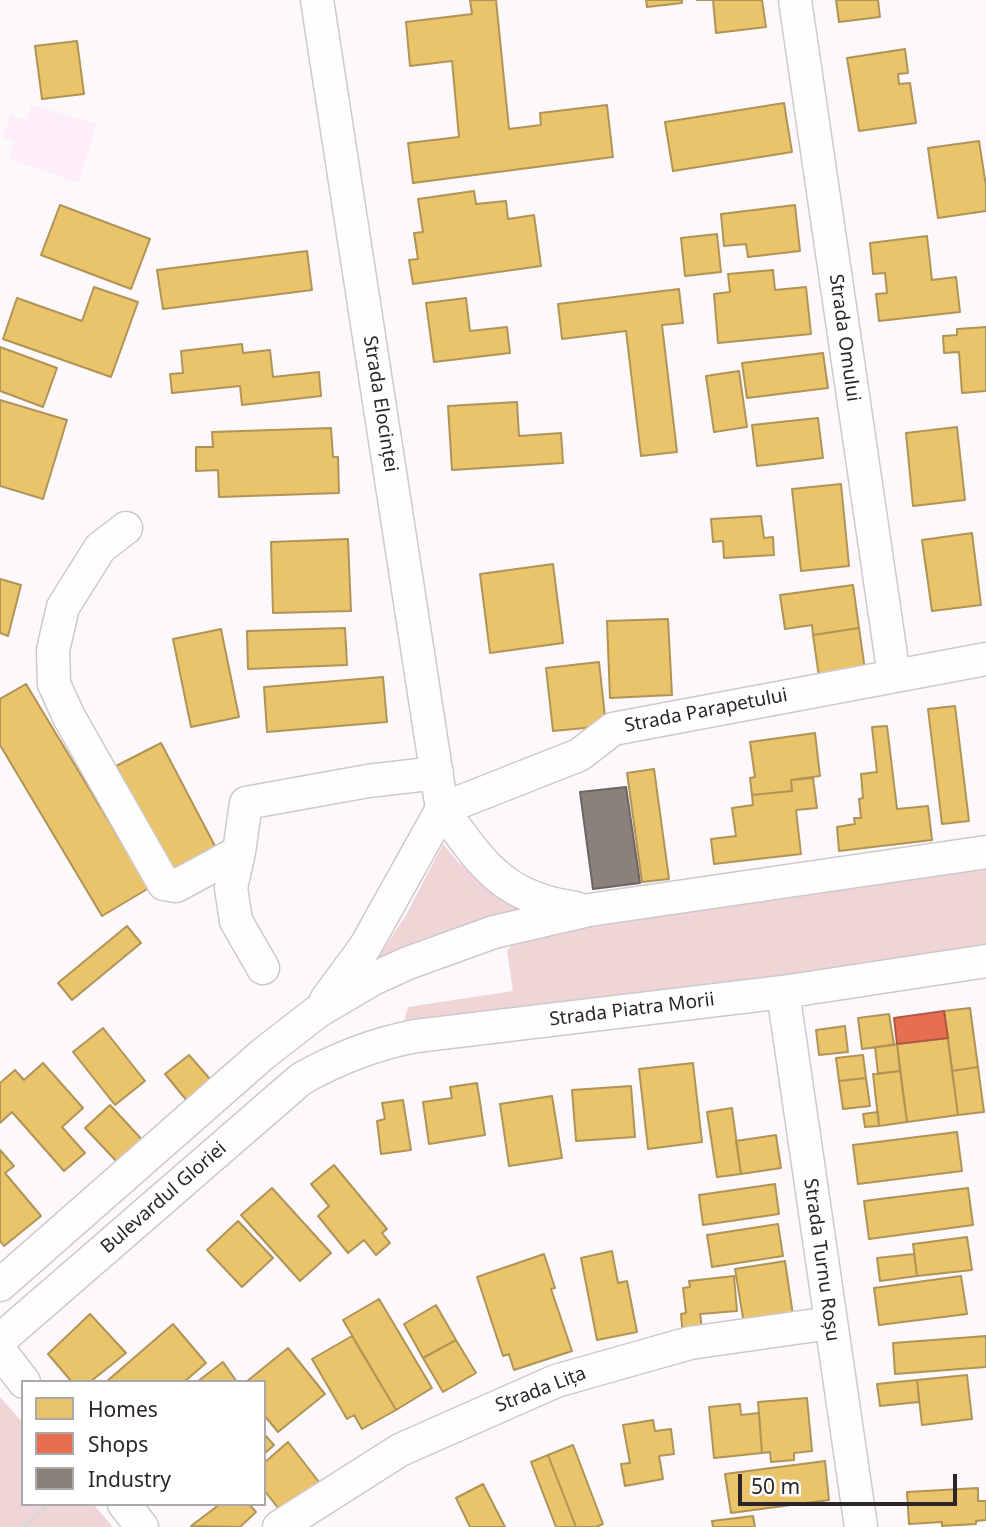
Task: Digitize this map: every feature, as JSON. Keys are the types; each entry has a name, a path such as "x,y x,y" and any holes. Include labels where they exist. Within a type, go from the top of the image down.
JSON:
{"street":[{"name":"Strada Elocinței","path":"317,0 442,809"},
{"name":"Strada Omului","path":"795,0 894,676"},
{"path":"126,528 100,548 63,607 53,650 54,684 69,717 164,884 176,887 239,852"},
{"name":"Strada Parapetului","path":"442,809 579,755 613,729 986,659"},
{"path":"263,968 236,921 231,888 246,803 368,781 437,773"},
{"path":"317,1012 365,947 442,809 480,861 500,880 521,894 551,904 589,910"},
{"path":"0,1285 263,1054 317,1012 373,979 443,948 517,925 589,910 986,852"},
{"name":"Strada Piatra Morii","path":"332,1061 380,1044 416,1036 783,992 986,961"},
{"name":"Strada Turnu Roșu","path":"783,992 861,1527"},
{"path":"317,1012 332,1061"},
{"name":"Bulevardul Gloriei","path":"0,1340 301,1079 332,1061"},
{"name":"Strada Lița","path":"279,1527 400,1450 556,1381 690,1343 830,1323"},
{"path":"0,1351 22,1380"},
{"path":"126,1506 142,1527"}],"path":[{"path":"23,1527 48,1506"}],"shaded area":[{"path":"32,105 96,124 79,183 9,159 15,142 2,138 11,115 26,120"},
{"path":"443,844 458,862 503,901 537,914 370,970 406,915"},
{"path":"986,867 986,949 415,1033 404,1022 408,1007 513,991 507,951 511,946 561,931"},
{"path":"0,1397 21,1421 21,1506 95,1506 113,1527 0,1527"}],"building: Homes":[{"path":"470,0 496,0 509,129 541,125 540,113 607,105 613,157 413,183 408,143 459,137 452,61 410,66 406,22 472,14"},
{"path":"646,0 682,0 682,3 647,7"},
{"path":"713,0 762,0 766,27 716,33"},
{"path":"836,0 878,0 880,17 839,22"},
{"path":"77,41 84,94 42,99 35,46"},
{"path":"905,49 908,73 898,74 899,84 910,83 916,123 859,131 847,58"},
{"path":"784,103 792,152 673,171 665,122"},
{"path":"979,141 986,186 986,211 938,218 928,148"},
{"path":"474,191 476,204 506,201 508,219 534,215 541,266 413,284 409,260 418,259 414,233 423,232 418,199"},
{"path":"60,205 150,239 131,289 41,255"},
{"path":"795,205 800,251 748,257 746,244 724,246 721,214"},
{"path":"717,234 721,272 685,276 681,238"},
{"path":"927,236 932,280 956,277 960,312 879,321 876,294 887,293 885,273 873,274 870,243"},
{"path":"307,251 312,290 163,309 157,270"},
{"path":"773,270 775,290 806,287 811,334 718,343 714,294 730,292 728,274"},
{"path":"94,287 138,302 111,377 3,339 17,298 82,321"},
{"path":"679,289 683,323 662,325 677,452 641,456 626,331 562,339 558,304"},
{"path":"466,298 470,331 507,327 510,353 434,362 426,303"},
{"path":"986,327 986,391 962,393 959,352 944,353 943,336 957,335 957,329"},
{"path":"242,344 243,353 270,350 273,377 319,372 321,396 242,405 240,386 172,393 170,374 183,373 181,351"},
{"path":"0,347 57,368 43,407 0,391"},
{"path":"823,353 828,388 747,398 742,363"},
{"path":"739,371 747,427 714,432 706,376"},
{"path":"0,400 67,420 43,499 0,486"},
{"path":"517,402 519,436 561,433 563,463 452,470 448,406"},
{"path":"818,418 823,458 757,466 752,425"},
{"path":"957,427 965,500 913,506 906,433"},
{"path":"331,428 333,457 338,457 339,493 219,497 218,470 196,471 196,447 213,447 212,432"},
{"path":"841,484 849,566 801,571 792,489"},
{"path":"761,516 764,538 773,537 774,555 724,558 723,541 713,542 711,519"},
{"path":"972,533 981,605 932,611 922,540"},
{"path":"348,539 351,611 273,613 271,542"},
{"path":"553,564 563,643 490,653 480,574"},
{"path":"0,579 21,585 8,636 0,633"},
{"path":"853,585 859,628 813,635 812,625 785,629 780,595"},
{"path":"668,619 672,695 610,698 607,621"},
{"path":"345,628 347,665 248,669 247,631"},
{"path":"859,628 865,670 819,677 813,635"},
{"path":"221,629 239,717 191,727 173,639"},
{"path":"599,662 606,726 553,731 546,668"},
{"path":"383,677 387,722 267,732 264,687"},
{"path":"26,684 149,888 102,916 0,745 0,699"},
{"path":"955,706 969,821 942,824 928,709"},
{"path":"887,726 897,809 928,806 932,840 839,851 837,827 855,824 854,818 861,818 861,774 877,772 872,727"},
{"path":"815,733 820,776 791,780 792,791 752,795 750,778 755,777 750,742"},
{"path":"161,743 216,848 172,871 116,766"},
{"path":"654,769 669,879 642,882 627,773"},
{"path":"813,778 817,808 796,810 801,854 714,864 711,839 736,836 732,808 753,805 752,795 792,791 791,780"},
{"path":"127,926 141,943 72,1000 58,983"},
{"path":"970,1008 978,1067 952,1071 944,1011"},
{"path":"889,1014 894,1045 862,1049 858,1018"},
{"path":"845,1026 848,1052 819,1055 816,1030"},
{"path":"103,1028 145,1081 115,1105 73,1052"},
{"path":"948,1038 958,1115 907,1122 897,1044"},
{"path":"897,1044 900,1071 878,1074 875,1047"},
{"path":"189,1055 217,1087 192,1107 165,1074"},
{"path":"863,1055 866,1078 839,1081 836,1058"},
{"path":"43,1063 83,1108 62,1127 85,1153 64,1171 12,1112 0,1123 0,1083 15,1070 24,1080"},
{"path":"693,1063 702,1142 648,1149 639,1069"},
{"path":"978,1067 984,1112 958,1115 952,1071"},
{"path":"900,1071 907,1122 879,1126 873,1074"},
{"path":"866,1078 870,1106 843,1109 839,1081"},
{"path":"477,1083 485,1135 429,1144 423,1102 452,1098 450,1087"},
{"path":"631,1086 635,1137 576,1141 572,1090"},
{"path":"552,1096 562,1158 509,1166 500,1104"},
{"path":"403,1100 411,1150 381,1154 377,1121 385,1119 382,1103"},
{"path":"110,1105 145,1143 120,1165 85,1128"},
{"path":"732,1108 741,1174 717,1177 707,1112"},
{"path":"878,1112 879,1126 865,1127 863,1114"},
{"path":"957,1132 962,1171 858,1184 853,1145"},
{"path":"776,1135 781,1168 741,1174 736,1141"},
{"path":"0,1150 14,1166 5,1173 41,1216 4,1246 0,1241"},
{"path":"334,1165 387,1229 382,1233 390,1243 376,1255 364,1240 348,1253 318,1216 329,1206 311,1184"},
{"path":"775,1184 779,1214 703,1225 699,1195"},
{"path":"272,1188 331,1253 300,1281 241,1215"},
{"path":"968,1188 973,1225 869,1239 864,1201"},
{"path":"238,1221 273,1258 242,1287 207,1250"},
{"path":"778,1224 783,1256 712,1267 707,1235"},
{"path":"967,1237 972,1270 917,1276 913,1244"},
{"path":"612,1251 618,1283 627,1281 637,1332 597,1340 581,1258"},
{"path":"544,1254 555,1288 551,1289 572,1351 514,1370 509,1354 503,1356 477,1277"},
{"path":"914,1254 917,1276 880,1281 877,1258"},
{"path":"785,1261 794,1322 745,1330 735,1269"},
{"path":"734,1276 737,1311 700,1314 703,1335 683,1337 681,1314 686,1313 683,1288 690,1287 689,1281"},
{"path":"961,1276 967,1314 879,1325 874,1288"},
{"path":"379,1299 432,1388 396,1410 343,1320"},
{"path":"436,1305 456,1340 423,1358 404,1324"},
{"path":"90,1314 126,1353 92,1380 70,1380 48,1354"},
{"path":"173,1324 206,1363 186,1380 108,1380"},
{"path":"352,1336 396,1410 362,1429 354,1415 347,1419 312,1359"},
{"path":"986,1336 986,1367 895,1374 893,1343"},
{"path":"456,1340 476,1373 443,1392 423,1358"},
{"path":"288,1348 325,1394 278,1432 266,1417 266,1380 248,1380"},
{"path":"223,1362 236,1380 200,1380"},
{"path":"967,1375 972,1419 922,1425 917,1380"},
{"path":"917,1380 919,1402 880,1406 877,1384"},
{"path":"807,1398 812,1451 794,1453 794,1460 771,1462 770,1452 762,1453 758,1402"},
{"path":"740,1404 741,1415 759,1413 762,1453 714,1458 709,1407"},
{"path":"653,1420 655,1431 671,1429 674,1454 659,1456 663,1479 625,1486 621,1464 630,1463 623,1425"},
{"path":"266,1436 274,1445 266,1452"},
{"path":"288,1442 319,1482 282,1513 266,1493 266,1461"},
{"path":"573,1445 603,1524 596,1527 576,1527 548,1455"},
{"path":"548,1455 576,1527 556,1527 531,1462"},
{"path":"825,1461 829,1500 731,1513 725,1474"},
{"path":"483,1484 505,1527 470,1527 456,1498"},
{"path":"978,1488 978,1501 986,1501 986,1520 976,1521 976,1524 942,1526 942,1522 909,1524 907,1492"},
{"path":"217,1506 251,1506 256,1512 240,1527 191,1526"},
{"path":"753,1516 755,1527 713,1527 712,1521"}],"building: Shops":[{"path":"944,1011 948,1038 897,1044 894,1018"}],"building: Industry":[{"path":"626,787 640,883 593,889 580,792"}]}
